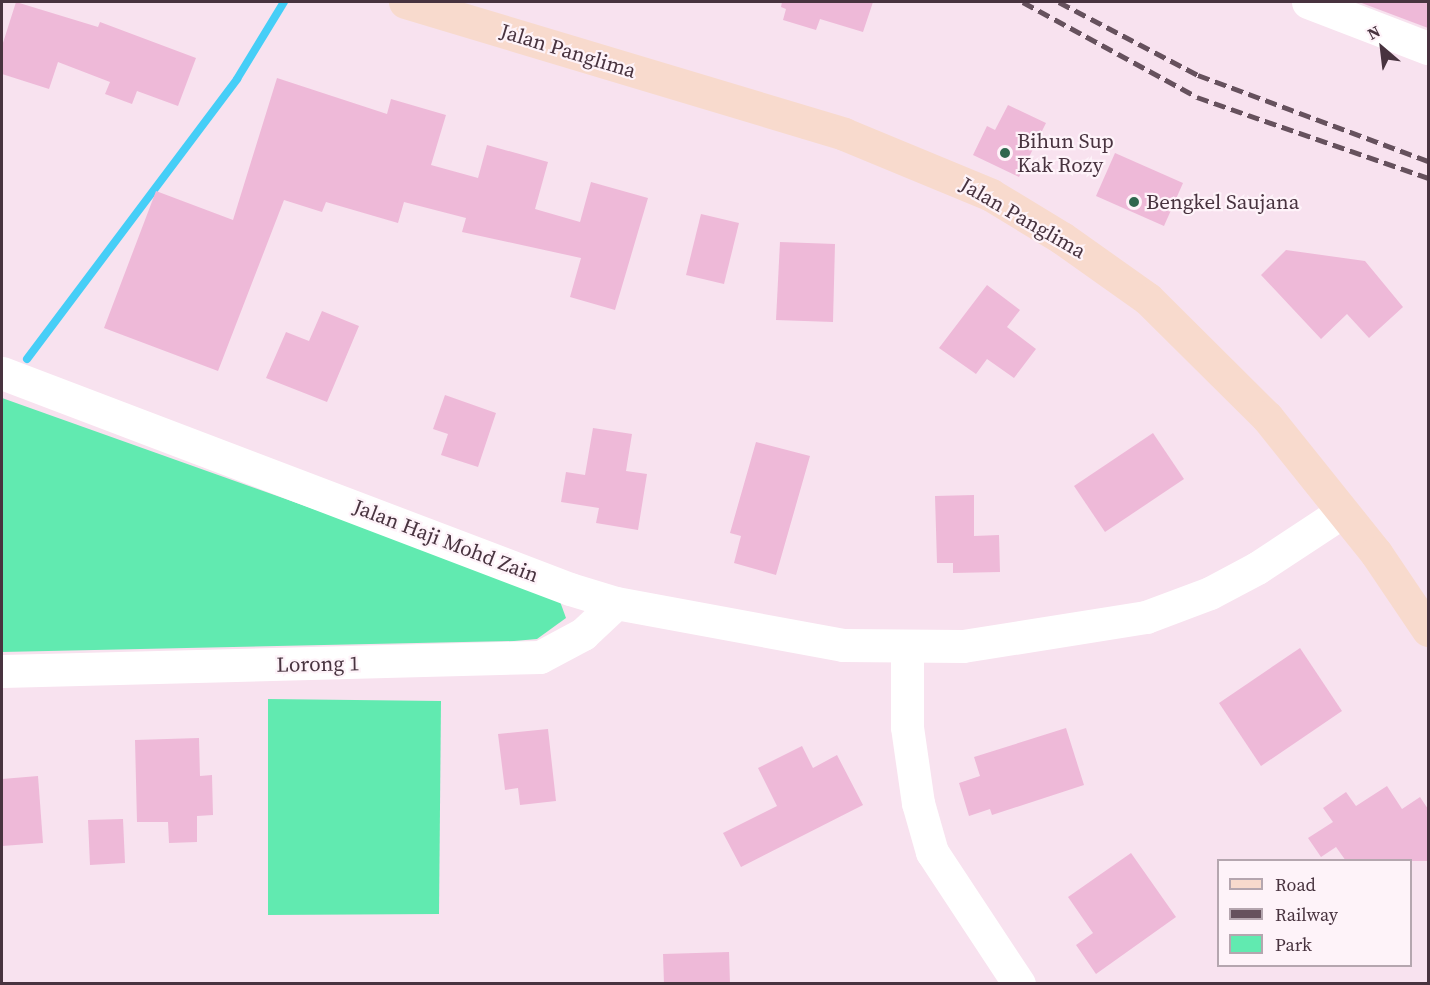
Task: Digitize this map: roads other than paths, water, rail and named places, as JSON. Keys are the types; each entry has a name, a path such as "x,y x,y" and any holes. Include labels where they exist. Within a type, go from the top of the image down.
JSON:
{"main road":[{"name":"Jalan Panglima","path":"405,2 844,134 991,195 1081,250 1148,299 1267,417 1342,512 1428,630"}],"street":[{"path":"1308,2 1428,48"},
{"name":"Jalan Haji Mohd Zain","path":"2,373 616,603 779,636 843,645 963,646 1146,617 1210,593 1257,568 1342,512"},
{"name":"Lorong 1","path":"2,671 540,657 583,634 616,603"},
{"path":"907,647 908,727 918,803 932,852 1019,984"}],"waterway":[{"path":"27,359 237,79 284,2"}],"railway":[{"path":"1023,2 1197,97 1428,178"},
{"path":"1059,2 1198,75 1428,161"}],"place":[{"name":"Bihun Sup Kak Rozy","path":"1005,153"},
{"name":"Bengkel Saujana","path":"1134,202"}]}
